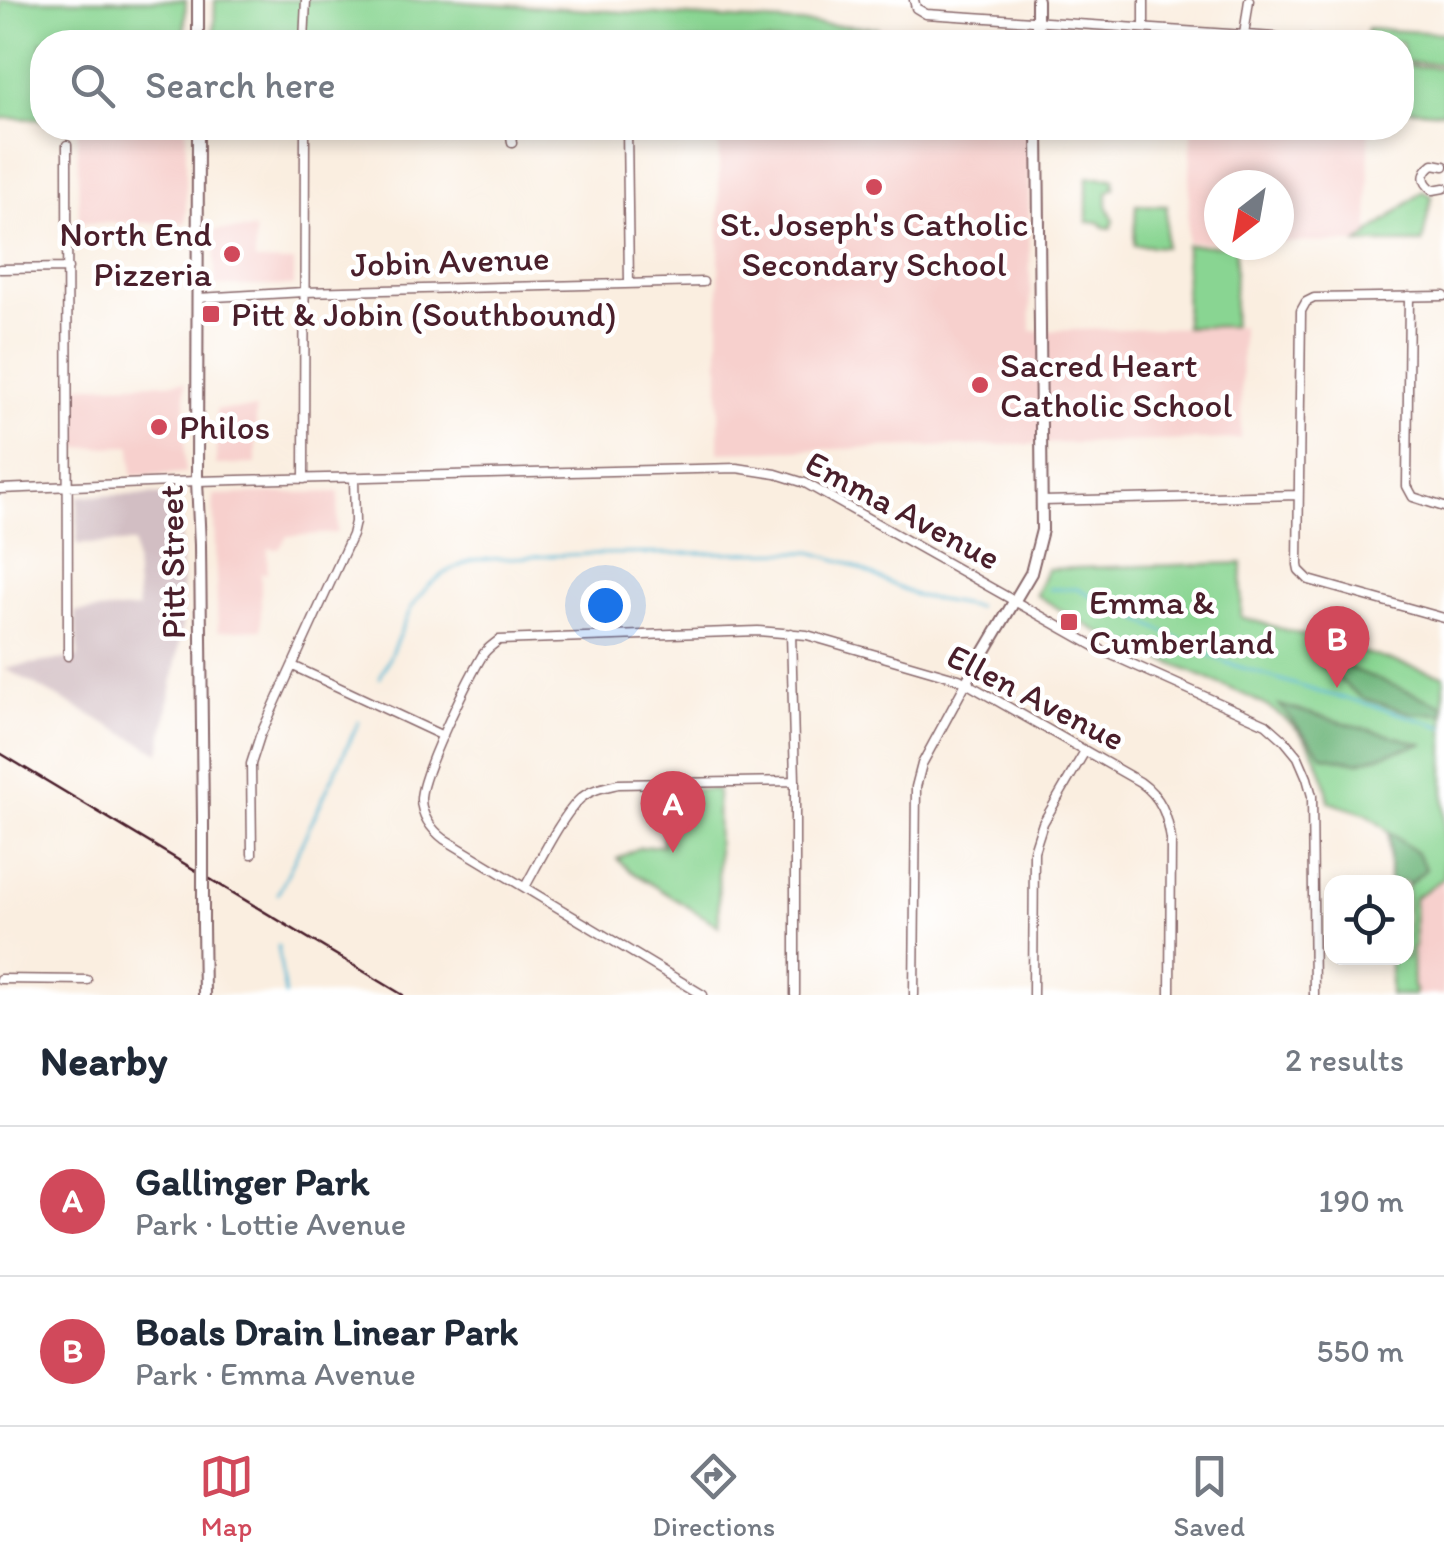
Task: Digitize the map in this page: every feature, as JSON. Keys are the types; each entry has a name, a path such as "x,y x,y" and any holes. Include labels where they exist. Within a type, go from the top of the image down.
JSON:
{"street":[{"path":"198,0 198,30"},
{"path":"305,30 306,0"},
{"path":"914,0 916,8 926,14 1173,30"},
{"path":"1037,0 1037,30"},
{"path":"1144,0 1144,28"},
{"path":"1245,30 1249,0"},
{"name":"Pitt Street","path":"198,140 197,480 204,995"},
{"path":"304,479 306,140"},
{"path":"627,140 629,284"},
{"path":"914,995 916,787 922,764 1015,602 1036,559 1042,530 1038,140"},
{"path":"67,146 68,656"},
{"path":"1444,166 1432,164 1424,177 1433,190 1444,188"},
{"path":"0,269 68,268"},
{"name":"Jobin Avenue","path":"198,298 703,282"},
{"path":"1409,296 1408,486 1413,497 1444,507"},
{"path":"1444,296 1314,298 1303,305 1298,495 1298,564 1304,576 1444,618"},
{"name":"Emma Avenue","path":"0,489 197,480 737,468 790,478 820,490 1103,652 1274,729 1304,770 1312,796 1314,995"},
{"path":"252,854 252,759 352,535 354,478"},
{"path":"1043,501 1298,495"},
{"path":"791,632 795,995"},
{"name":"Ellen Avenue","path":"443,736 484,651 499,640 791,632 966,684 1147,787 1160,800 1170,839 1170,995"},
{"path":"293,666 443,736 421,796 426,818 440,836 703,995"},
{"path":"1033,995 1034,851 1042,823 1084,751"},
{"path":"525,887 579,799 597,788 618,784 795,781"},
{"path":"0,979 88,980"}],"shaded area":[{"path":"77,140 186,140 186,223 79,223"},
{"name":"Sacred Heart Catholic School","path":"719,140 1028,140 1031,331 1242,326 1241,439 719,452"},
{"path":"1191,140 1369,140 1369,234 1358,243 1294,242 1294,170 1204,170 1204,242 1187,242"},
{"path":"215,230 255,230 255,261 294,262 294,286 215,286"},
{"path":"185,382 185,473 132,476 131,446 76,448 75,386"},
{"path":"216,409 256,409 256,464 216,465"},
{"path":"339,492 337,533 287,536 279,549 268,548 267,574 261,572 261,629 218,631 213,495"},
{"path":"180,494 182,627 160,753 4,668 78,657 75,612 138,609 134,543 77,544 78,496"},
{"path":"1388,831 1444,836 1444,995 1391,995 1403,965 1414,965 1414,875 1389,875"}],"green space":[{"path":"0,0 186,0 185,30 30,30 30,119 0,118"},
{"path":"215,0 433,0 878,28 878,30 214,30"},
{"path":"1414,31 1444,33 1444,64 1414,63"},
{"path":"1414,66 1444,68 1444,112 1414,110"},
{"path":"1089,177 1114,178 1114,188 1107,192 1107,205 1114,221 1111,228 1087,222"},
{"path":"1423,191 1432,196 1422,243 1358,243"},
{"path":"1136,205 1167,206 1165,247 1134,245"},
{"path":"1186,245 1204,245 1204,260 1235,260 1233,326 1185,327"},
{"path":"1242,563 1241,617 1444,676 1444,878 1414,898 1414,880 1426,869 1367,814 1329,802 1314,754 1289,722 1253,699 1106,635 1036,595 1047,569"},
{"path":"1323,657 1444,706 1444,714 1411,713 1362,698 1313,659"},
{"path":"1279,705 1422,744 1358,762 1323,756"},
{"path":"717,789 719,926 617,859 638,848 663,845 661,791"},
{"path":"1389,832 1417,853 1426,869 1414,880 1414,875 1389,875"},
{"path":"1390,965 1412,965 1415,995 1390,995"}],"waterway":[{"path":"380,678 412,606 428,586 473,560 586,554 811,552 845,562 917,596 977,607"},
{"path":"1049,589 1079,589 1224,662 1444,727"},
{"path":"278,894 359,721"},
{"path":"278,946 285,995"}],"railway":[{"path":"0,753 403,995"}],"place":[{"name":"St. Joseph's Catholic Secondary School","path":"874,187"},
{"name":"North End Pizzeria","path":"232,254"},
{"name":"Pitt & Jobin (Southbound)","path":"211,314"},
{"name":"Sacred Heart Catholic School","path":"980,385"},
{"name":"Philos","path":"159,427"},
{"name":"Emma & Cumberland","path":"1069,622"},
{"name":"Boals Drain Linear Park","path":"1337,688"},
{"name":"Gallinger Park","path":"673,853"}]}
